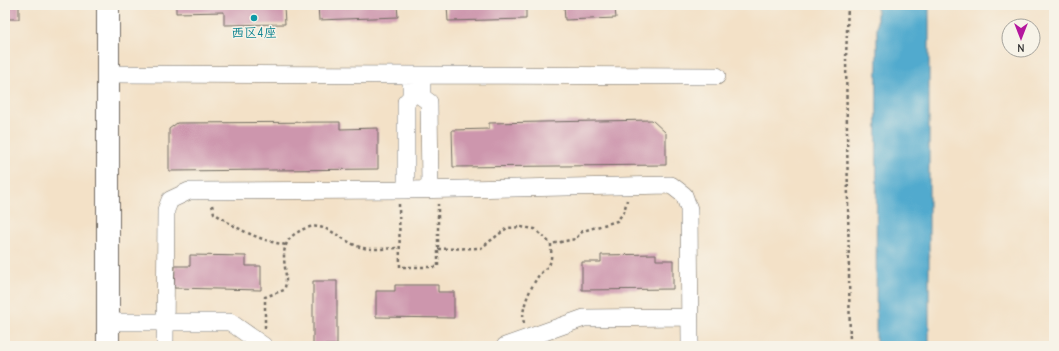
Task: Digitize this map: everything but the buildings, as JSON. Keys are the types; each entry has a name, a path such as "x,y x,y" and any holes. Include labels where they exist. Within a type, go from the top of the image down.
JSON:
{"street":[{"path":"108,5 108,346"},
{"path":"107,74 717,76"},
{"path":"417,76 422,97 429,102 434,190"},
{"path":"402,190 406,102 411,97 417,76"},
{"path":"165,346 166,210 170,200 189,191 434,190 671,185 684,195 689,209 690,346"},
{"path":"510,344 584,318 690,317"},
{"path":"107,322 230,322 265,339"}],"path":[{"path":"848,5 846,58 850,346"},
{"path":"551,244 575,239 584,231 617,221 624,212 627,200 627,186"},
{"path":"402,190 400,267 438,267 434,190"},
{"path":"211,191 211,203 214,213 257,238 286,245"},
{"path":"265,339 265,298 284,290 287,283 286,245 294,234 304,228 315,226 326,228 361,248 400,248"},
{"path":"438,248 481,248 507,228 521,227 535,229 551,244 552,254 550,264 540,275 529,295 523,313 524,324 516,331 510,344"}],"water":[{"path":"877,5 929,5 929,346 876,346"}],"place":[{"name":"西区4座","path":"254,18"}]}
